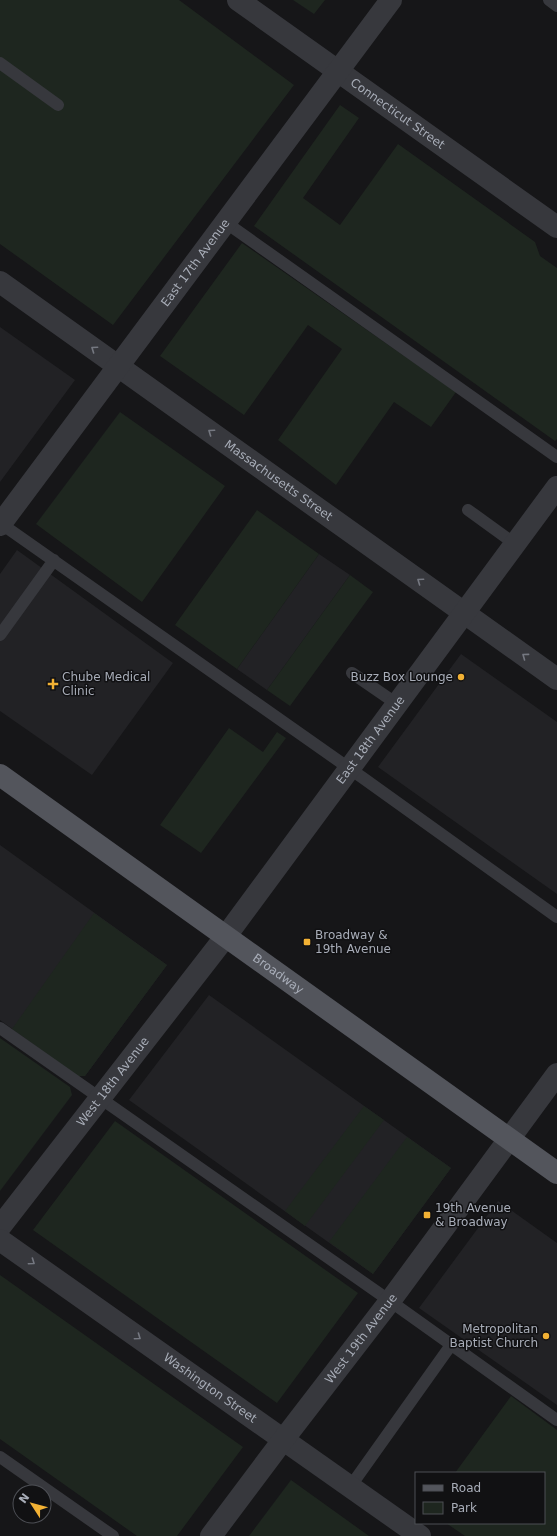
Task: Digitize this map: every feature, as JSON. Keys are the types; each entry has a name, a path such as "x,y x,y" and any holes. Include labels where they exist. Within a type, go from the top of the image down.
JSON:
{"main road":[{"name":"Broadway","path":"0,775 557,1173"}],"street":[{"name":"Connecticut Street","path":"238,0 557,227"},
{"name":"East 17th Avenue","path":"0,524 391,0"},
{"name":"Massachusetts Street","path":"0,282 557,679"},
{"name":"East 18th Avenue","path":"226,936 557,487"},
{"name":"West 18th Avenue","path":"0,1227 226,936"},
{"name":"West 19th Avenue","path":"211,1536 390,1301 557,1074"},
{"name":"Washington Street","path":"0,1240 420,1536"}],"lane":[{"path":"549,0 557,6"},
{"path":"0,63 58,105"},
{"path":"225,222 557,457"},
{"path":"468,510 515,544"},
{"path":"0,524 54,560 349,768 557,917"},
{"path":"0,635 54,560"},
{"path":"352,673 397,704"},
{"path":"0,1028 390,1301 557,1420"},
{"path":"350,1486 451,1345"},
{"path":"0,1457 113,1536"}],"shaded area":[{"path":"0,327 75,380 0,482"},
{"path":"17,550 173,663 92,775 0,711 0,574"},
{"path":"319,554 350,575 267,690 237,669"},
{"path":"461,654 557,722 557,894 378,767"},
{"path":"0,845 167,965 85,1076 78,1076 0,1020"},
{"path":"209,995 451,1168 373,1274 129,1100"},
{"path":"498,1201 557,1243 557,1405 419,1308"}],"green space":[{"path":"0,0 179,0 294,85 113,325 0,244"},
{"path":"293,0 325,0 314,14"},
{"path":"340,105 359,118 303,198 340,225 398,144 535,242 540,256 557,268 557,439 555,441 254,226"},
{"path":"242,243 456,392 431,427 394,402 336,485 278,440 342,349 308,325 244,415 160,356"},
{"path":"120,412 225,486 142,602 36,524"},
{"path":"257,510 319,554 237,669 175,625"},
{"path":"350,575 373,592 290,706 267,690"},
{"path":"229,728 263,752 277,732 286,738 201,853 160,825"},
{"path":"94,913 167,965 85,1076 78,1076 12,1029"},
{"path":"0,1038 70,1087 72,1095 0,1191"},
{"path":"364,1106 384,1120 305,1226 285,1211"},
{"path":"115,1121 358,1293 277,1403 33,1230"},
{"path":"407,1137 451,1168 373,1274 329,1242"},
{"path":"0,1275 243,1447 177,1536 137,1536 0,1439"},
{"path":"511,1396 557,1430 557,1536 465,1536 447,1524 545,1524 545,1472 456,1472"},
{"path":"291,1480 369,1536 249,1536"}],"place":[{"name":"Buzz Box Lounge","path":"461,677"},
{"name":"Chube Medical Clinic","path":"53,684"},
{"name":"Broadway & 19th Avenue","path":"307,942"},
{"name":"19th Avenue & Broadway","path":"427,1215"},
{"name":"Metropolitan Baptist Church","path":"546,1336"}]}
